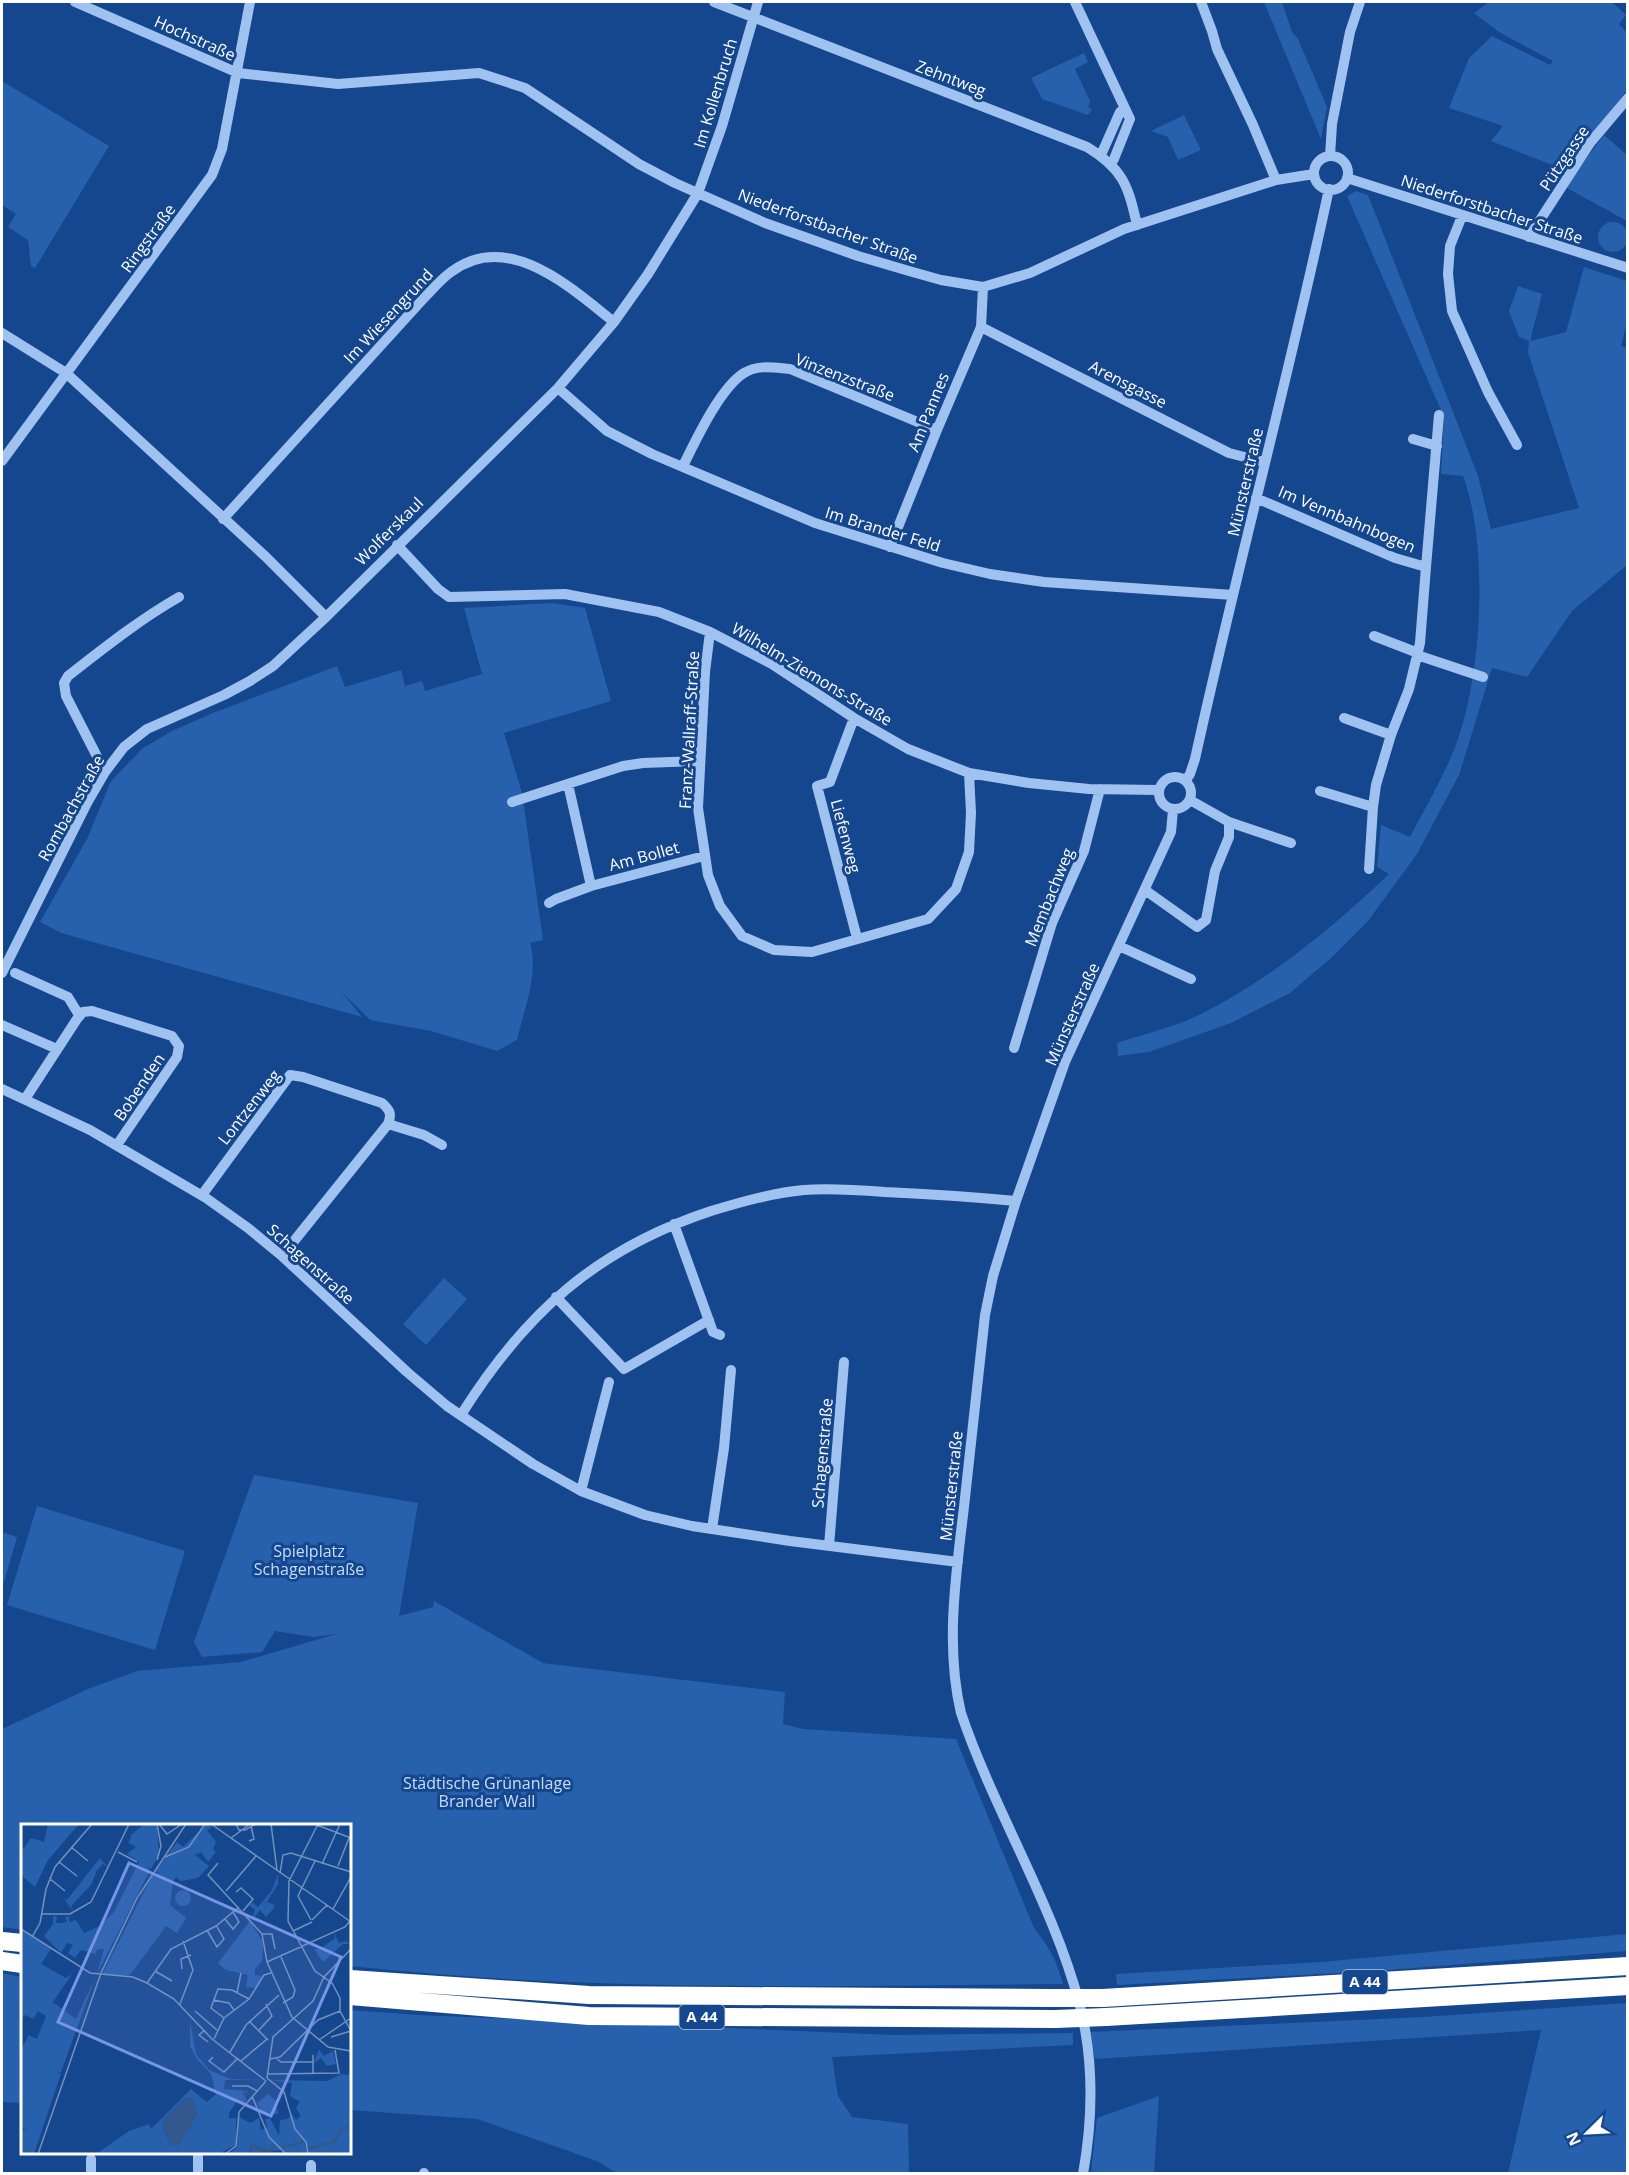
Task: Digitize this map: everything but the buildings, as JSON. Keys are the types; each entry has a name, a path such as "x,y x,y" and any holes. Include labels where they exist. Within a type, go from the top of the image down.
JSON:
{"highway":[{"path":"2,1941 21,1943"},
{"path":"2,1962 21,1964"},
{"name":"A 44","path":"351,1978 589,1995 1103,1998 1628,1966"},
{"name":"A 44","path":"351,1996 589,2016 1055,2019 1628,1986"}],"street":[{"name":"Hochstraße","path":"75,2 238,73"},
{"name":"Ringstraße","path":"2,461 212,174 222,149 250,2"},
{"name":"Zehntweg","path":"714,2 1071,140 1101,155 1111,163 1126,186 1137,225"},
{"name":"Im Kollenbruch","path":"698,193 722,126 758,2"},
{"path":"1075,2 1130,119 1111,163"},
{"path":"1201,2 1217,49 1276,180"},
{"path":"1330,156 1332,124 1350,32 1360,2"},
{"name":"Niederforstbacher Straße","path":"238,73 338,84 479,74 525,88 639,164 765,223 858,256 941,280 983,287 1030,273 1108,236 1137,225 1276,180 1314,174"},
{"name":"Pützgasse","path":"1529,237 1590,143 1628,98"},
{"path":"1101,155 1120,112 1125,109"},
{"path":"1330,156 1336,157 1345,164 1347,178 1340,187 1329,189 1319,184 1314,174 1318,162 1330,156"},
{"name":"Niederforstbacher Straße","path":"1347,178 1628,268"},
{"name":"Münsterstraße","path":"1186,780 1195,759 1264,462 1296,338 1329,189"},
{"name":"Wolferskaul","path":"326,617 558,388 614,322 648,274 698,193"},
{"path":"1462,216 1450,246 1448,274 1452,311 1488,392 1517,445"},
{"name":"Im Wiesengrund","path":"223,519 451,271 475,260 498,256 527,263 560,280 614,322"},
{"name":"Am Pannes","path":"890,547 981,327 983,287"},
{"name":"Arensgasse","path":"981,327 1229,453 1264,462"},
{"path":"2,333 66,373 266,557 326,617"},
{"name":"Vinzenzstraße","path":"683,466 724,394 745,372 764,367 790,369 937,430"},
{"name":"Im Brander Feld","path":"558,388 607,431 652,454 815,523 890,547 990,574 1044,582 1233,595"},
{"name":"Im Vennbahnbogen","path":"1369,869 1376,784 1418,654 1430,541 1439,415"},
{"path":"1413,439 1437,446"},
{"name":"Im Vennbahnbogen","path":"1256,498 1395,558 1426,567"},
{"name":"Wilhelm-Ziemons-Straße","path":"398,545 438,589 449,597 565,594 659,612 711,632 772,664 854,718 908,749 969,773 1029,783 1100,789 1158,790"},
{"path":"105,772 66,696 64,683 68,676 120,635 179,597"},
{"name":"Rombachstraße","path":"2,973 105,772 124,747 141,733 168,718 224,695 250,681 273,666 326,617"},
{"name":"Franz-Wallraff-Straße","path":"711,632 705,672 698,808 708,875 720,906 742,936 774,950 812,952 928,920 956,889 969,852 971,813 969,773"},
{"path":"1374,636 1483,677"},
{"name":"Liefenweg","path":"854,718 830,782 817,786 858,938"},
{"path":"1344,718 1391,735"},
{"path":"513,802 609,770 643,763 699,761"},
{"path":"1178,777 1186,780 1190,786 1190,800 1184,808 1173,810 1166,807 1161,802 1158,790 1161,784 1168,778 1178,777"},
{"name":"Am Bollet","path":"568,784 591,886"},
{"name":"Membachweg","path":"1014,1048 1052,923 1084,851 1100,789"},
{"path":"1320,791 1373,807"},
{"path":"1190,800 1229,822 1291,843"},
{"name":"Münsterstraße","path":"1083,2174 1089,2142 1091,2101 1085,2031 1074,1984 1055,1931 961,1713 956,1691 954,1649 958,1562 985,1315 993,1275 1016,1201 1065,1062 1171,832 1173,810"},
{"path":"1144,891 1197,927 1204,922 1215,872 1228,837 1229,822"},
{"name":"Am Bollet","path":"549,903 556,898 591,886 704,856"},
{"path":"1119,946 1191,979"},
{"path":"15,973 68,998 79,1015 25,1099"},
{"name":"Bobenden","path":"79,1015 92,1011 167,1034 176,1040 179,1046 177,1057 117,1145"},
{"path":"2,1025 57,1049"},
{"name":"Lontzenweg","path":"202,1195 290,1075 303,1077 382,1103 389,1109 391,1117 388,1124"},
{"name":"Schagenstraße","path":"2,1089 117,1145 202,1195 282,1256 447,1406 533,1464 581,1491 649,1516 712,1529 958,1562"},
{"path":"282,1256 388,1124 424,1135 442,1145"},
{"path":"461,1415 493,1365 518,1334 556,1297 615,1254 674,1224 741,1202 801,1190 838,1189 1016,1201"},
{"path":"674,1224 713,1332 720,1335"},
{"path":"556,1297 624,1369 709,1320"},
{"name":"Schagenstraße","path":"829,1546 844,1362"},
{"path":"712,1529 724,1448 731,1370"},
{"path":"581,1491 609,1382"},
{"path":"198,2154 198,2174"},
{"path":"91,2158 91,2174"}],"green space":[{"path":"1264,2 1282,2 1292,32 1298,39 1327,107 1321,139"},
{"path":"1489,2 1612,2 1626,15 1619,24 1627,33 1627,90 1565,170 1491,141 1503,126 1449,108 1469,58 1492,36 1550,65 1553,61 1499,32 1474,13"},
{"path":"1084,53 1088,62 1075,69 1090,101 1088,107 1092,109 1088,115 1042,99 1031,78"},
{"path":"2,81 109,146 35,268 31,266 28,240 8,227 16,214 2,205"},
{"path":"1184,115 1201,150 1178,160 1168,137 1151,131"},
{"path":"1604,135 1627,155 1627,221 1567,188 1570,180"},
{"path":"1356,191 1368,195 1478,476 1491,529 1579,508 1528,353 1529,341 1519,337 1509,311 1518,286 1542,294 1530,341 1566,332 1584,267 1627,281 1627,322 1621,346 1628,348 1627,565 1572,611 1527,677 1492,668 1459,775 1417,854 1368,921 1332,957 1290,993 1231,1023 1149,1052 1118,1056 1117,1043 1196,1016 1232,997 1280,966 1325,931 1389,874 1377,867 1381,825 1410,837 1447,766 1466,713 1477,646 1479,609 1477,537 1471,505 1463,476 1441,474 1444,417 1347,196"},
{"path":"1613,222 1624,226 1628,237 1624,248 1613,252 1602,248 1598,237 1602,226"},
{"path":"552,603 585,608 611,701 504,733 522,793 543,940 530,943 532,979 517,1040 497,1051 431,1031 370,1020 342,992 362,1017 61,933 40,922 87,839 111,781 143,748 172,731 213,713 337,666 345,687 401,670 405,686 422,681 425,691 482,674 464,608"},
{"path":"444,1278 467,1299 426,1345 403,1324"},
{"name":"Städtische Grünanlage Brander Wall","path":"254,1475 418,1503 399,1616 433,1607 434,1601 543,1663 785,1692 783,1724 803,1729 956,1739 1034,1928 1052,1954 1063,1984 706,1986 617,1984 528,1980 351,1966 351,1824 21,1824 21,1930 2,1927 2,1729 88,1689 137,1671 241,1662 336,1634 313,1637 275,1631 262,1652 202,1657 194,1642"},
{"path":"37,1506 185,1551 155,1650 7,1605"},
{"path":"2,1532 17,1537 2,1589"},
{"path":"1627,1934 1627,1951 1376,1971 1117,1985 1116,1974 1321,1962"},
{"path":"2,1973 21,1977 21,2103 2,2102"},
{"path":"1627,2003 1627,2173 1508,2173 1541,2030 1095,2059 1091,2032 1423,2017"},
{"path":"351,2010 418,2015 893,2035 1073,2033 1073,2045 832,2057 838,2096 852,2117 908,2124 909,2173 618,2174 597,2161 477,2119 351,2110"},
{"path":"1159,2096 1154,2173 1091,2173 1097,2118"}],"park label":[{"name":"Spielplatz Schagenstraße","path":"309,1560"}]}
